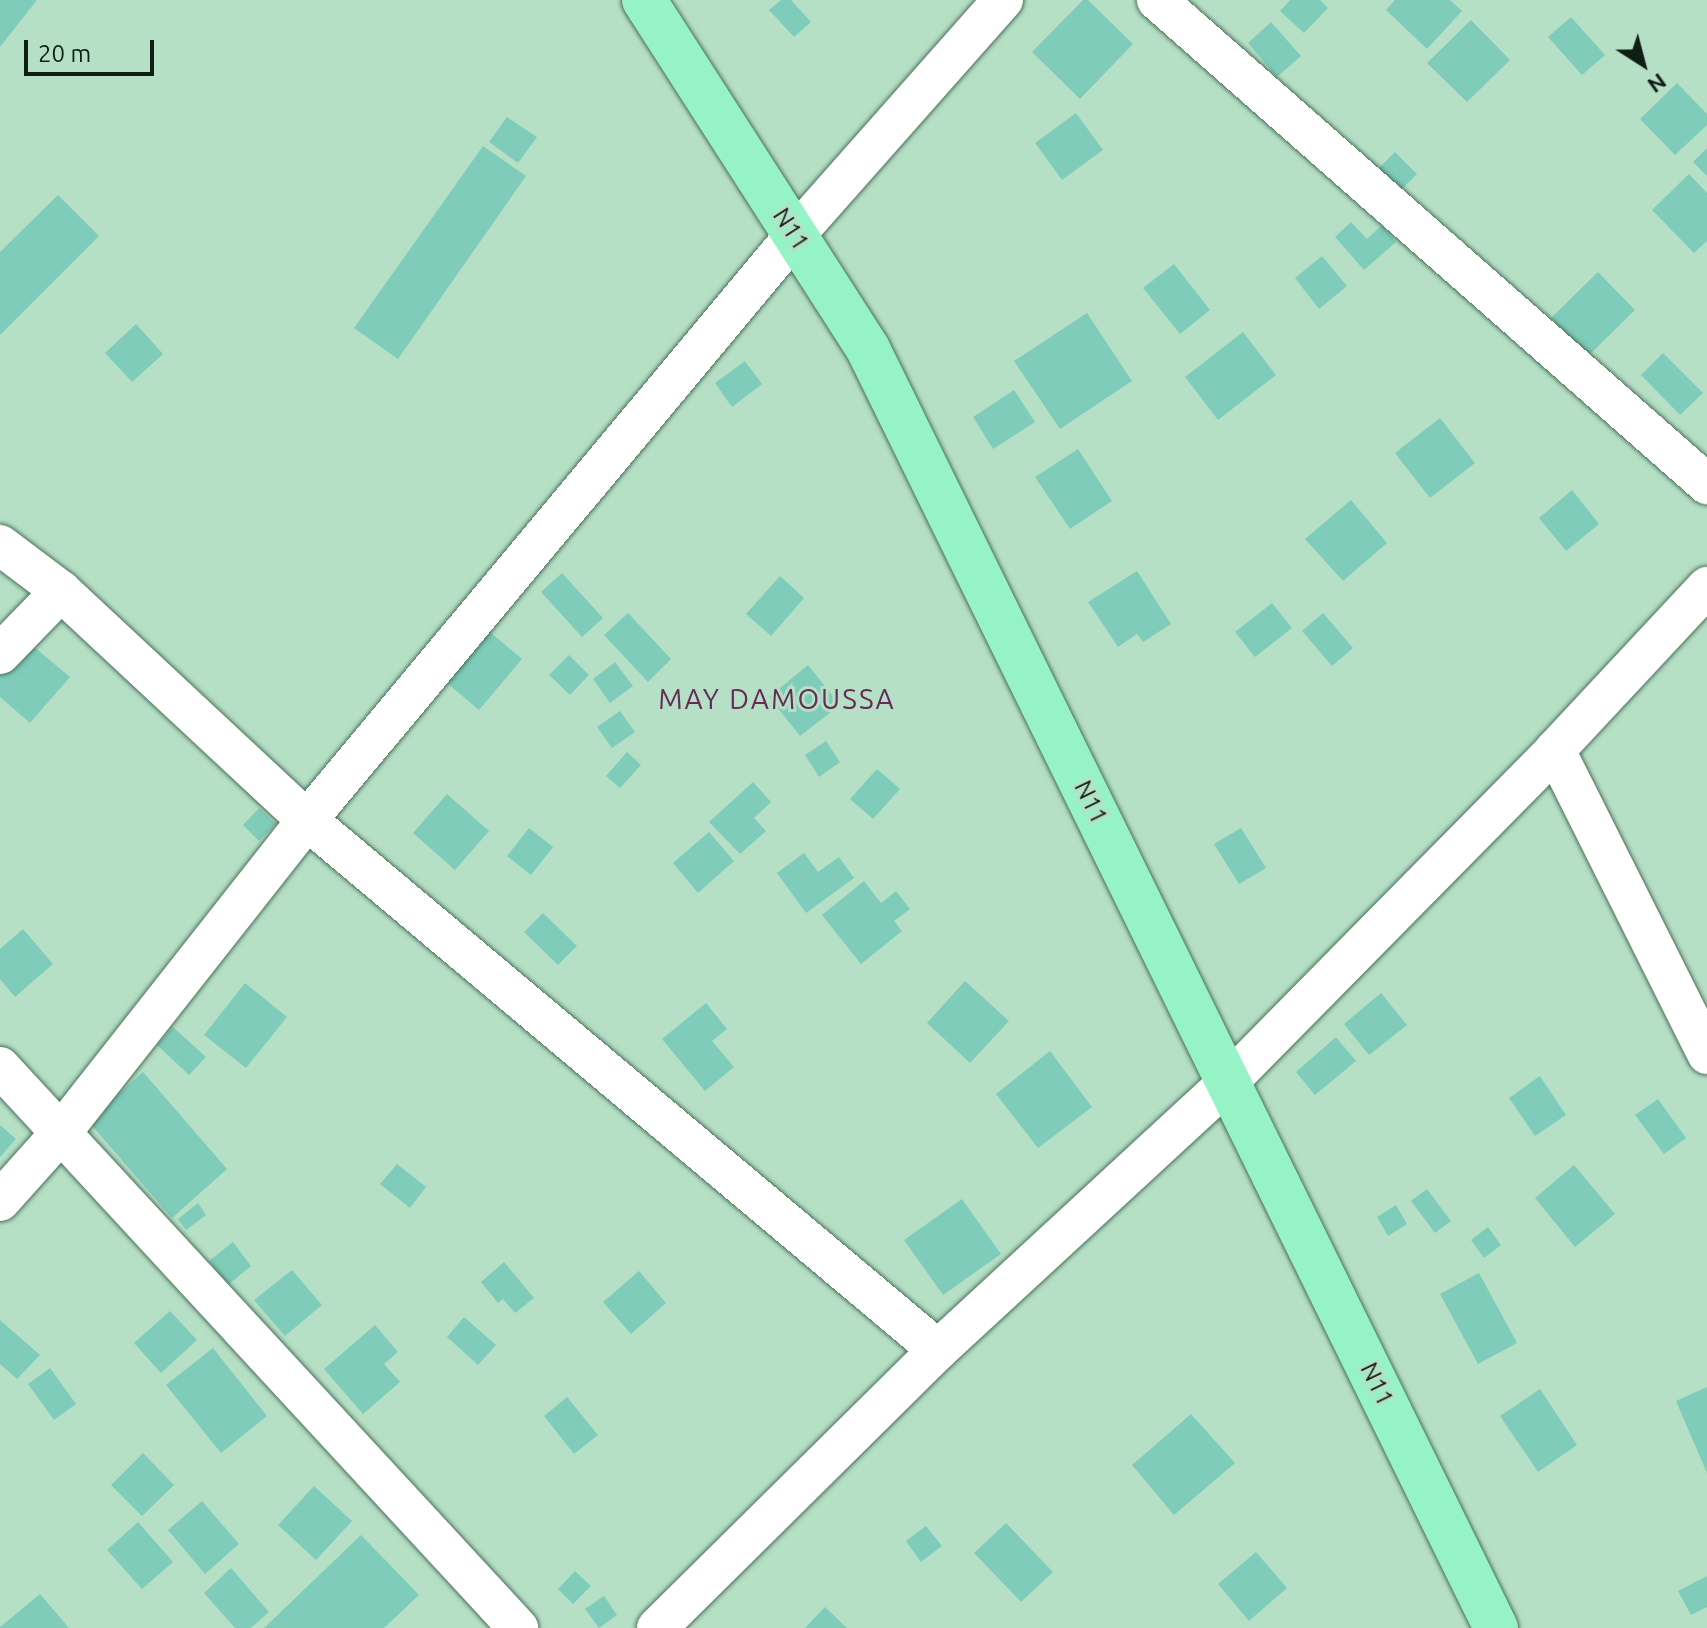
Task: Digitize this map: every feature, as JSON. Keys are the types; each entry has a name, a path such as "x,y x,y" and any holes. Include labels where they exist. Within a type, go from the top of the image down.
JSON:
{"main road":[{"name":"N11","path":"644,0 868,349 1496,1628"}],"street":[{"path":"0,1201 60,1134 307,820 795,235 1003,0"},
{"path":"1157,0 1707,484"},
{"path":"0,545 61,591 307,820 938,1350"},
{"path":"657,1628 938,1350 1228,1082 1555,750 1707,587"},
{"path":"0,654 61,591"},
{"path":"1555,750 1707,1054"},
{"path":"0,1067 518,1628"}],"building":[{"path":"0,0 37,0 0,47"},
{"path":"781,0 791,0 811,22 794,37 769,10"},
{"path":"1083,0 1088,0 1133,44 1080,99 1032,52"},
{"path":"1290,0 1320,0 1328,8 1304,33 1280,11"},
{"path":"1395,0 1450,0 1462,11 1427,49 1386,10"},
{"path":"1571,17 1605,55 1582,75 1548,37"},
{"path":"1471,20 1510,60 1467,102 1427,63"},
{"path":"1271,22 1301,56 1277,77 1248,43"},
{"path":"1677,83 1707,114 1707,125 1675,155 1640,119"},
{"path":"1076,113 1103,150 1062,180 1035,143"},
{"path":"507,117 537,137 518,163 489,142"},
{"path":"483,146 526,176 398,359 354,328"},
{"path":"1707,148 1707,176 1693,162"},
{"path":"1395,152 1417,174 1400,191 1378,169"},
{"path":"1689,174 1707,193 1707,241 1694,253 1652,210"},
{"path":"58,195 99,236 0,335 0,252"},
{"path":"1351,222 1367,239 1382,225 1396,242 1364,270 1335,237"},
{"path":"1322,256 1347,286 1319,309 1295,278"},
{"path":"1174,264 1210,310 1180,334 1143,288"},
{"path":"1598,272 1635,310 1588,356 1551,318"},
{"path":"1087,313 1132,381 1060,429 1014,361"},
{"path":"136,324 163,354 132,382 105,353"},
{"path":"1243,332 1276,375 1218,420 1185,377"},
{"path":"1663,353 1703,393 1680,415 1641,375"},
{"path":"745,361 762,384 732,407 715,383"},
{"path":"1014,390 1035,422 993,449 973,417"},
{"path":"1440,418 1475,463 1430,498 1395,453"},
{"path":"1078,449 1112,501 1070,529 1035,477"},
{"path":"1572,490 1599,524 1566,551 1539,518"},
{"path":"1351,500 1387,543 1343,581 1305,539"},
{"path":"1137,571 1171,624 1143,642 1137,634 1118,647 1088,602"},
{"path":"562,573 603,618 582,637 541,592"},
{"path":"780,576 804,598 771,636 746,614"},
{"path":"1272,603 1292,628 1255,657 1235,632"},
{"path":"628,613 671,659 648,682 604,635"},
{"path":"1323,613 1353,648 1332,666 1302,631"},
{"path":"484,627 522,659 479,710 441,678"},
{"path":"27,641 70,677 30,723 0,697 0,673"},
{"path":"569,655 589,675 570,695 549,675"},
{"path":"615,662 633,686 610,703 593,679"},
{"path":"808,665 840,705 800,736 769,697"},
{"path":"620,711 635,732 612,748 597,727"},
{"path":"826,741 840,762 819,777 805,755"},
{"path":"627,752 641,765 620,788 606,776"},
{"path":"877,769 900,789 873,819 850,799"},
{"path":"753,782 771,802 754,818 766,831 740,854 709,822"},
{"path":"447,794 489,831 455,870 413,833"},
{"path":"259,808 276,824 259,841 243,825"},
{"path":"529,828 553,847 531,875 507,856"},
{"path":"1241,828 1266,868 1239,884 1214,844"},
{"path":"709,832 734,861 698,893 673,863"},
{"path":"804,853 818,872 839,857 854,878 806,913 777,873"},
{"path":"864,881 881,903 896,891 910,909 894,921 902,931 861,964 822,915"},
{"path":"543,913 577,946 558,965 524,932"},
{"path":"23,929 53,964 15,997 0,979 0,949"},
{"path":"965,981 1009,1021 970,1063 927,1023"},
{"path":"245,983 287,1017 246,1068 204,1035"},
{"path":"1381,993 1407,1025 1369,1055 1344,1024"},
{"path":"706,1003 727,1029 712,1041 734,1067 705,1091 662,1039"},
{"path":"173,1027 206,1057 189,1075 157,1045"},
{"path":"1336,1037 1356,1061 1315,1095 1296,1072"},
{"path":"1050,1051 1092,1107 1038,1148 996,1094"},
{"path":"143,1072 227,1169 172,1218 88,1121"},
{"path":"1540,1076 1566,1115 1535,1136 1509,1098"},
{"path":"1658,1099 1686,1138 1664,1154 1635,1115"},
{"path":"0,1125 16,1139 0,1157"},
{"path":"397,1164 426,1187 410,1208 380,1184"},
{"path":"1574,1165 1615,1214 1575,1247 1535,1198"},
{"path":"1427,1189 1451,1221 1435,1233 1411,1201"},
{"path":"962,1199 1001,1254 943,1295 904,1240"},
{"path":"198,1203 206,1215 186,1230 178,1219"},
{"path":"1396,1205 1407,1224 1388,1236 1377,1217"},
{"path":"1488,1227 1501,1245 1484,1258 1471,1240"},
{"path":"233,1242 251,1266 228,1285 209,1261"},
{"path":"504,1262 534,1298 515,1313 503,1299 498,1303 481,1282"},
{"path":"292,1270 322,1305 285,1336 254,1300"},
{"path":"639,1271 666,1303 631,1334 603,1302"},
{"path":"1479,1273 1517,1343 1478,1364 1440,1294"},
{"path":"170,1311 197,1340 161,1373 134,1343"},
{"path":"464,1317 496,1345 478,1365 447,1337"},
{"path":"0,1320 40,1355 17,1379 0,1364"},
{"path":"375,1325 398,1352 384,1364 400,1382 363,1414 324,1369"},
{"path":"213,1348 267,1416 221,1453 166,1385"},
{"path":"50,1368 76,1404 54,1420 28,1384"},
{"path":"1707,1387 1707,1473 1676,1401"},
{"path":"1540,1389 1577,1445 1538,1472 1500,1416"},
{"path":"567,1397 598,1435 574,1454 544,1416"},
{"path":"1191,1414 1235,1463 1174,1515 1132,1465"},
{"path":"143,1453 174,1485 142,1516 111,1485"},
{"path":"314,1486 352,1521 316,1560 278,1525"},
{"path":"202,1501 239,1544 205,1574 168,1530"},
{"path":"138,1522 173,1562 142,1589 107,1550"},
{"path":"1006,1523 1053,1572 1021,1602 974,1553"},
{"path":"926,1526 942,1546 921,1562 906,1541"},
{"path":"361,1535 419,1595 384,1628 264,1628"},
{"path":"1256,1552 1287,1588 1249,1621 1218,1584"},
{"path":"231,1568 269,1612 251,1628 235,1628 204,1593"},
{"path":"575,1571 591,1586 573,1604 558,1589"},
{"path":"1707,1576 1707,1607 1691,1615 1678,1591"},
{"path":"40,1594 69,1628 0,1628 0,1627"},
{"path":"604,1596 617,1615 599,1628 585,1609"},
{"path":"825,1607 847,1628 805,1628"}],"district":[{"name":"MAY DAMOUSSA","path":"777,699"}]}
